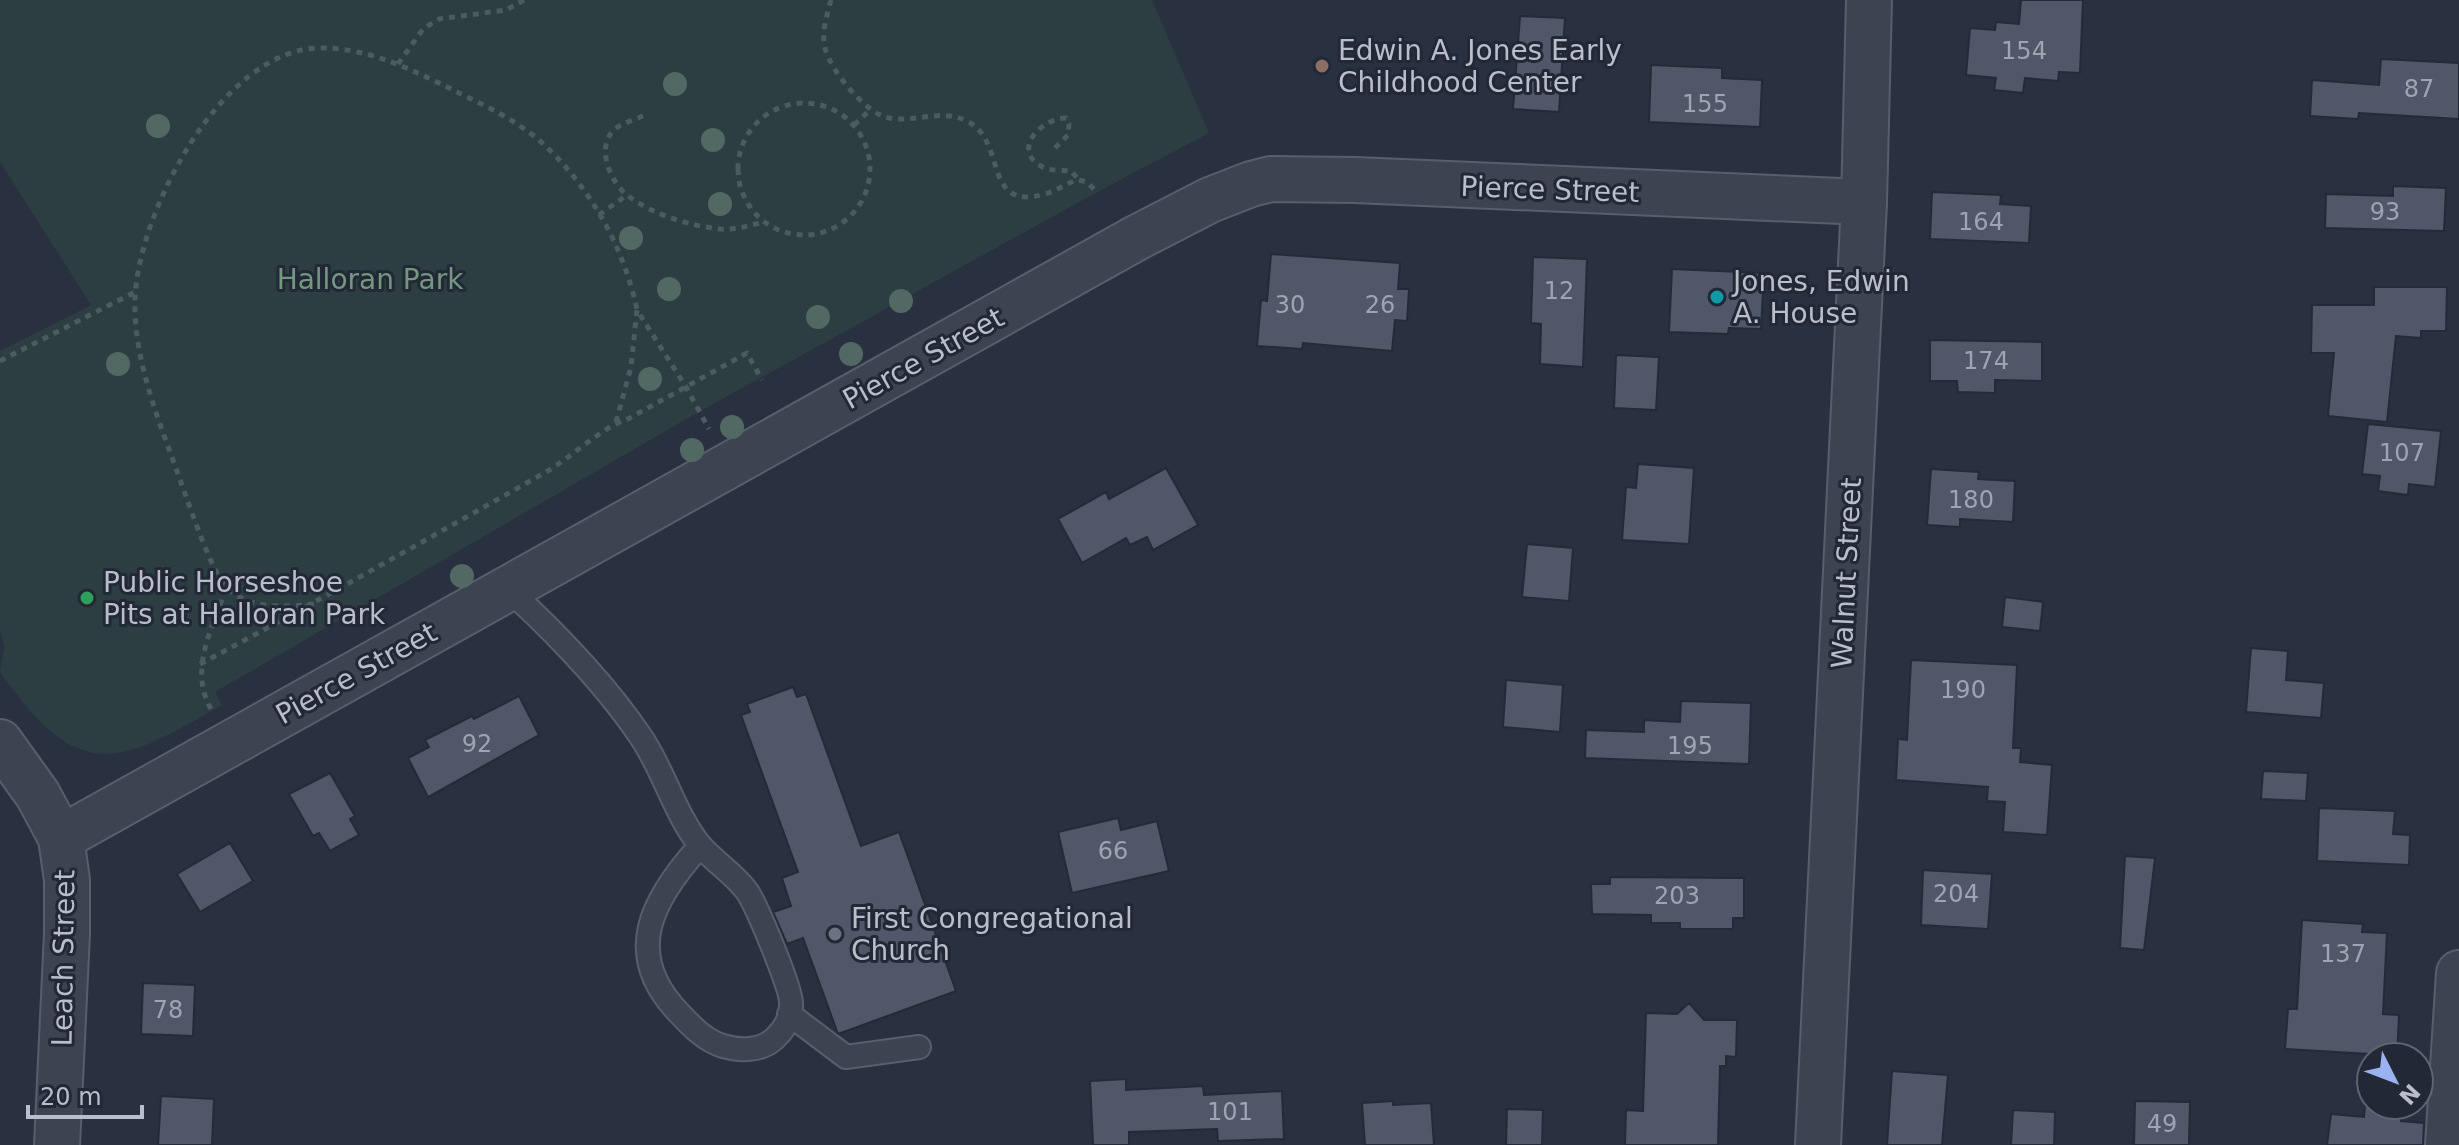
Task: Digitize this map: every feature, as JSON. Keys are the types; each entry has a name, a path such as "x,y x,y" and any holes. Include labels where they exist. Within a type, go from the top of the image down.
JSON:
{"street":[{"name":"Walnut Street","path":"1818,1145 1864,202 1869,0"},
{"name":"Pierce Street","path":"61,838 1138,237 1238,187 1271,179 1355,180 1864,202"},
{"name":"Leach Street","path":"0,742 38,795 61,838 67,880 57,1145"},
{"path":"2448,1145 2459,973"}],"lane":[{"path":"508,589 546,624 598,680 643,739 700,846 749,894 792,1002 786,1028 768,1045 739,1051 715,1044 695,1030 659,988 649,967 647,946 661,895 673,876 700,846"},
{"path":"789,1014 846,1057 919,1047"}],"path":[{"path":"398,64 423,29 439,19 506,10 524,0"},
{"path":"831,0 824,34 825,50 834,68 878,116 892,119 937,114 976,126 989,145 1001,184 1017,196 1045,194 1079,180"},
{"path":"314,604 270,607 226,588 202,543 154,405 139,339 136,291 145,244 158,206 189,146 221,103 260,68 295,52 318,48 358,52 398,64 493,109 534,137 569,173 599,215 632,285 637,310 631,367 615,423"},
{"path":"803,103 831,109 854,125 866,147 870,172 864,196 849,217 836,227 811,235 786,232 764,221 746,201 739,180 741,148 756,125 776,109 803,103"},
{"path":"854,125 870,110"},
{"path":"643,116 615,129 606,145 611,172 617,185 627,195 654,210 703,226 735,229 764,221"},
{"path":"1055,148 1068,135 1066,118 1047,122 1032,133 1032,155 1043,167 1071,171 1095,190"},
{"path":"599,215 627,195"},
{"path":"0,361 136,291"},
{"path":"637,310 686,387 715,440"},
{"path":"200,664 314,604 562,463 615,423 626,420 747,353 762,380"},
{"path":"215,716 202,690 200,664 226,588"}],"green space":[{"name":"Halloran Park","path":"0,0 1152,0 1209,133 690,417 215,692 222,705 185,726 125,752 100,754 76,748 53,733 28,708 0,672 4,646 0,630 0,351 91,305 0,162"}],"building":[{"path":"2021,0 2083,0 2080,73 2059,72 2058,81 2025,78 2023,93 1994,90 1996,78 1966,75 1970,28 1995,30 1996,22 2019,24"},
{"path":"1520,16 1565,18 1559,112 1513,109"},
{"path":"2381,59 2459,63 2459,119 2359,113 2358,119 2310,116 2312,80 2379,85"},
{"path":"1651,65 1722,68 1722,78 1762,80 1760,127 1649,122"},
{"path":"2393,186 2446,188 2444,231 2325,228 2326,194 2393,196"},
{"path":"1932,192 2001,195 2000,204 2031,206 2029,243 1930,239"},
{"path":"1271,254 1400,263 1398,289 1409,289 1407,321 1395,320 1392,351 1303,343 1302,349 1257,346 1261,300 1267,301"},
{"path":"1533,257 1587,259 1583,367 1540,364 1541,324 1531,323"},
{"name":"Jones, Edwin A. House","path":"1672,269 1764,273 1761,329 1729,328 1728,334 1669,332"},
{"path":"2374,287 2447,287 2446,331 2421,331 2421,338 2396,336 2387,422 2328,416 2334,353 2311,353 2312,305 2374,305"},
{"path":"1930,340 2042,342 2042,381 1995,380 1995,393 1958,392 1957,381 1930,381"},
{"path":"1616,355 1659,357 1656,410 1614,408"},
{"path":"2368,424 2441,431 2435,487 2409,484 2408,495 2378,491 2380,476 2362,474"},
{"path":"1638,464 1694,468 1689,544 1622,540 1626,487 1636,488"},
{"path":"1166,468 1198,525 1153,550 1147,537 1130,545 1126,538 1082,563 1058,519 1106,492 1109,499"},
{"path":"1931,469 1979,472 1978,479 2015,481 2013,522 1960,519 1960,527 1927,525"},
{"path":"1527,544 1573,548 1569,601 1522,597"},
{"path":"2005,597 2043,602 2040,631 2002,627"},
{"path":"2251,648 2288,651 2286,680 2324,683 2321,718 2246,712"},
{"path":"1911,660 2017,665 2013,748 2021,748 2020,762 2052,765 2047,835 2003,832 2005,802 1987,801 1988,787 1896,780 1898,739 1907,740"},
{"path":"1506,680 1563,685 1560,732 1503,727"},
{"path":"793,687 797,697 806,694 861,846 899,832 956,991 838,1034 803,938 787,944 773,912 791,906 782,878 798,872 741,715 750,712 747,704"},
{"path":"519,696 539,735 428,797 408,758 429,747 425,740"},
{"path":"1681,701 1751,703 1749,764 1585,758 1586,730 1644,732 1644,720 1680,722"},
{"path":"2263,771 2308,773 2306,801 2261,799"},
{"path":"330,773 355,816 350,819 359,835 330,851 319,833 313,836 289,794"},
{"path":"2319,808 2395,811 2393,834 2410,835 2409,865 2317,861"},
{"path":"1118,818 1121,830 1157,821 1169,871 1072,893 1058,832"},
{"path":"230,843 253,881 200,912 177,874"},
{"path":"2125,856 2155,858 2144,950 2120,948"},
{"path":"1923,870 1992,874 1988,929 1921,925"},
{"path":"1610,877 1744,878 1744,918 1733,918 1733,929 1680,929 1680,923 1651,923 1651,915 1592,914 1591,884 1610,884"},
{"path":"2302,920 2363,924 2362,932 2387,933 2383,1014 2399,1015 2398,1041 2355,1041 2355,1053 2285,1049 2288,1009 2297,1009"},
{"path":"143,983 195,985 193,1036 141,1034"},
{"path":"1689,1003 1704,1020 1737,1020 1736,1057 1726,1056 1726,1066 1720,1066 1718,1145 1625,1145 1626,1110 1643,1111 1646,1013 1677,1014"},
{"path":"1892,1071 1948,1075 1942,1145 1887,1145"},
{"path":"1126,1079 1126,1090 1203,1086 1204,1095 1282,1091 1284,1139 1218,1141 1217,1129 1129,1132 1129,1145 1093,1145 1090,1081"},
{"path":"161,1096 214,1099 212,1145 158,1145"},
{"path":"1393,1101 1393,1105 1431,1103 1434,1145 1365,1145 1362,1103"},
{"path":"2135,1101 2190,1102 2189,1145 2134,1145"},
{"path":"1507,1109 1543,1110 1542,1145 1506,1145"},
{"path":"2013,1110 2055,1112 2054,1145 2011,1145"},
{"path":"2331,1114 2355,1116 2355,1121 2424,1123 2423,1145 2327,1145"}],"place":[{"name":"Edwin A. Jones Early Childhood Center","path":"1322,66"},
{"name":"Jones, Edwin A. House","path":"1717,297"},
{"name":"Public Horseshoe Pits at Halloran Park","path":"87,598"},
{"name":"First Congregational Church","path":"835,934"}]}
